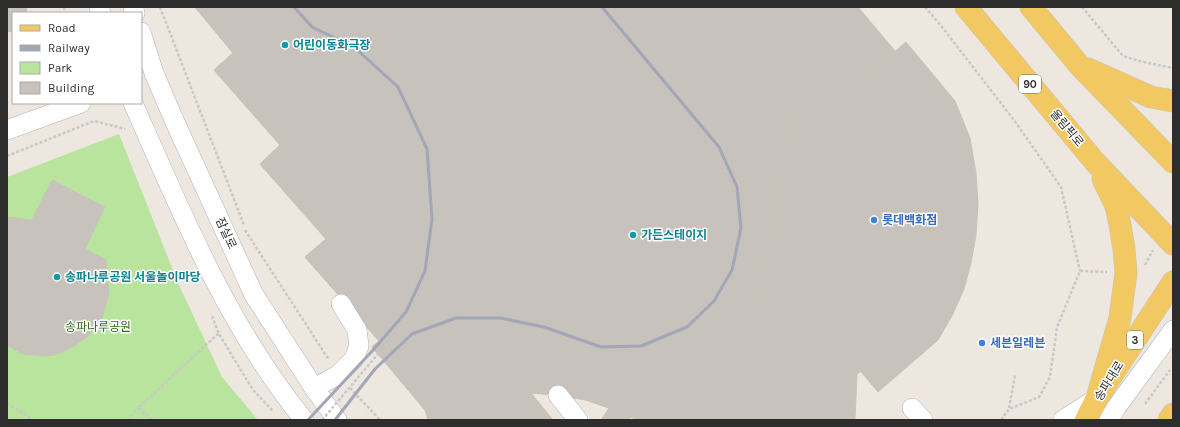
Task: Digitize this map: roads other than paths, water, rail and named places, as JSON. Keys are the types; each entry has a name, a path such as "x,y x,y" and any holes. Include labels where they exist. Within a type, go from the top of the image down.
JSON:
{"main road":[{"name":"올림픽로","path":"966,7 1095,162 1173,244"},
{"path":"1031,7 1079,65 1173,162"},
{"path":"1079,65 1151,97 1173,101"},
{"path":"1095,162 1116,206 1124,249 1126,273 1120,318 1098,398"},
{"name":"송파대로","path":"1086,420 1098,398 1173,282"},
{"path":"1169,420 1173,414"}],"street":[{"name":"잠실로","path":"142,38 148,76 174,120 254,294 314,388 337,420"},
{"path":"7,130 78,104"},
{"path":"133,104 185,219 226,300 256,353 290,404 304,420"},
{"path":"314,388 338,374 354,359 359,346 356,330 341,304"},
{"path":"1109,420 1116,408 1173,330"},
{"path":"558,395 578,420"},
{"path":"1063,420 1098,398"}],"railway":[{"path":"294,7 312,27 354,47 398,87 427,149 432,219 425,271 406,312 308,420"},
{"path":"335,420 375,369 412,334 456,318 500,318 544,327 601,347 641,346 687,327 714,301 732,270 741,228 737,187 719,147 602,7"}],"place":[{"name":"어린이동화극장","path":"285,45"},
{"name":"롯데백화점","path":"874,220"},
{"name":"가든스테이지","path":"633,235"},
{"name":"송파나루공원 서울놀이마당","path":"57,277"},
{"name":"세븐일레븐","path":"982,343"}],"park label":[{"name":"송파나루공원","path":"98,327"}]}
